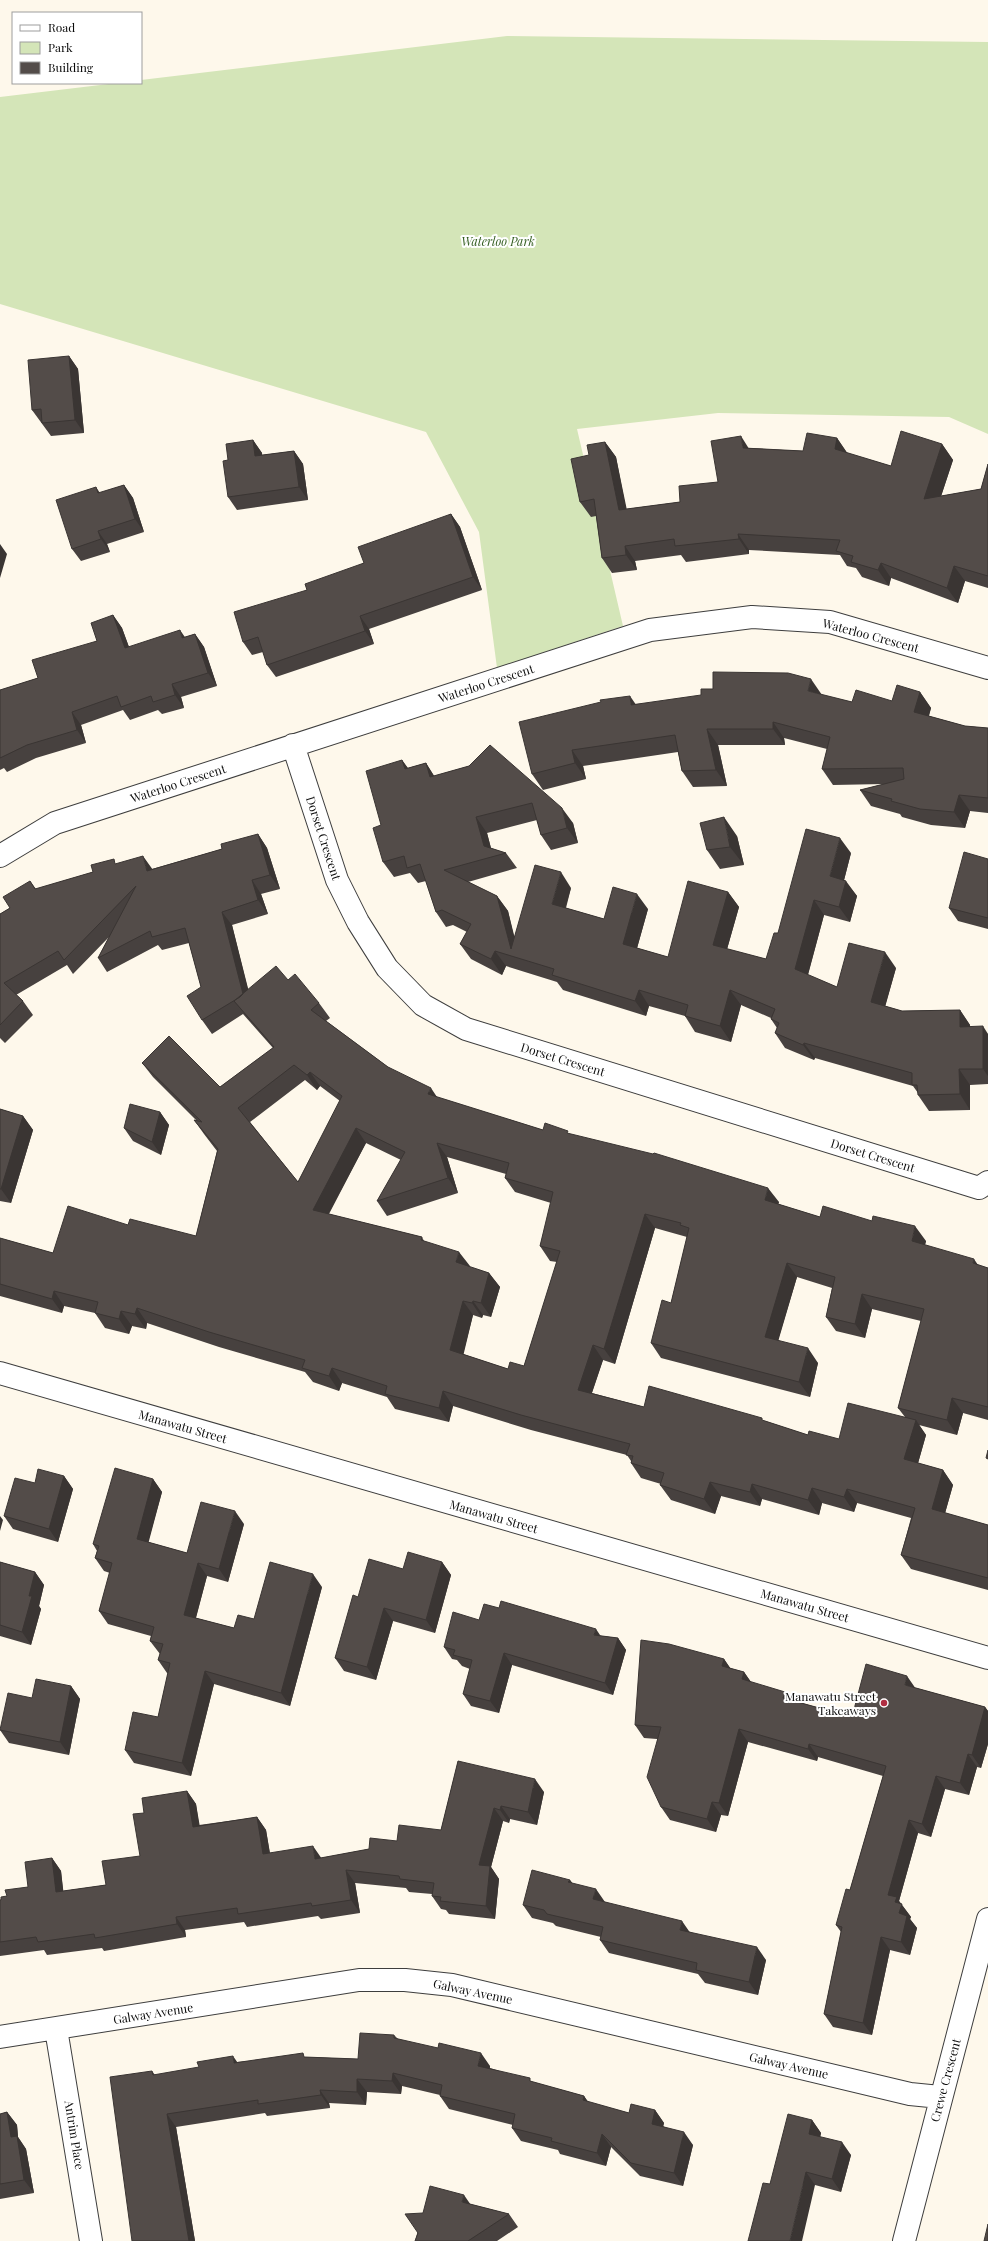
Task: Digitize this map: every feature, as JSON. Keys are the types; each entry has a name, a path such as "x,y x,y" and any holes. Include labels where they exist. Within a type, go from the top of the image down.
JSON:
{"street":[{"name":"Waterloo Crescent","path":"0,856 55,823 650,630 752,617 830,622 988,668"},
{"name":"Dorset Crescent","path":"293,746 337,880 358,922 387,968 423,1005 466,1029 979,1188 988,1182"},
{"name":"Manawatu Street","path":"0,1373 988,1658"},
{"name":"Crewe Crescent","path":"904,2241 940,2097 988,1919"},
{"name":"Galway Avenue","path":"0,2037 359,1980 405,1980 452,1985 902,2092 940,2097"},
{"name":"Antrim Place","path":"56,2029 91,2241"}],"green space":[{"name":"Waterloo Park","path":"507,36 988,42 988,434 949,417 718,413 577,429 623,626 497,668 479,532 426,432 0,304 0,97 109,84 142,84 142,80"}],"building":[{"path":"69,356 75,420 42,423 41,409 32,410 28,360"},
{"path":"901,431 942,444 924,499 981,489 988,464 988,576 954,566 947,588 881,563 878,570 851,562 853,556 836,551 840,540 738,534 739,539 675,546 674,539 625,546 626,555 602,558 594,499 580,502 571,459 589,455 587,445 605,442 619,510 680,502 679,486 718,482 711,441 741,436 743,448 803,451 807,433 837,438 835,449 891,466"},
{"path":"253,440 255,456 294,451 299,487 228,497 223,461 228,460 226,444"},
{"path":"124,485 135,519 98,531 101,539 72,549 56,500 96,487 98,493"},
{"path":"451,514 473,577 360,616 365,631 267,665 258,637 243,642 234,612 307,590 305,584 364,563 358,547"},
{"path":"113,615 125,648 180,630 182,638 195,634 208,673 172,684 175,695 153,702 151,696 121,707 117,696 72,712 77,730 27,745 0,758 0,690 38,678 32,660 97,641 91,623"},
{"path":"713,672 788,673 811,679 808,691 852,702 856,690 892,701 897,685 920,692 914,712 965,726 988,728 988,798 959,795 954,812 920,809 891,801 892,799 860,790 904,779 903,768 822,769 830,737 773,722 773,729 707,729 716,770 682,771 675,735 572,750 575,763 532,774 519,722 601,702 600,700 630,696 631,705 701,695 701,689 713,689"},
{"path":"490,745 562,808 567,828 541,835 532,803 476,817 484,846 506,853 444,870 497,896 511,949 535,865 561,872 552,904 604,919 613,887 637,894 623,944 668,957 688,881 728,892 713,945 766,959 774,933 778,933 806,829 840,838 830,876 846,881 839,907 814,900 795,969 837,987 849,943 885,952 871,1002 902,1011 960,1010 960,1027 983,1026 983,1069 959,1069 960,1094 918,1095 917,1085 912,1085 912,1073 804,1043 803,1045 775,1033 779,1023 771,1019 775,1009 730,990 720,1026 685,1016 688,1005 639,990 635,1001 552,975 554,969 495,951 491,959 460,944 471,924 442,910 436,912 420,864 407,868 404,856 383,862 373,828 381,825 366,771 402,760 405,769 426,763 430,777 469,766"},
{"path":"724,817 730,847 707,850 700,823"},
{"path":"258,834 270,875 252,880 258,900 222,912 243,994 240,997 202,1020 187,996 201,987 185,928 152,937 150,931 98,958 136,886 64,960 58,951 4,983 23,1001 0,1025 0,914 10,908 3,897 30,881 35,889 93,872 91,865 114,859 115,864 143,856 147,871 222,849 221,844"},
{"path":"964,852 988,859 988,918 949,908"},
{"path":"276,966 288,980 295,974 319,1003 311,1010 388,1067 431,1088 428,1094 543,1130 545,1123 568,1131 567,1133 654,1153 768,1188 765,1200 820,1217 823,1206 872,1221 873,1216 915,1226 912,1241 974,1259 973,1263 988,1268 988,1407 952,1398 947,1420 898,1408 924,1309 862,1294 855,1324 826,1317 835,1277 787,1263 765,1337 808,1348 799,1382 651,1343 662,1300 671,1303 689,1228 680,1225 681,1223 645,1214 604,1349 593,1345 578,1390 644,1407 649,1386 762,1418 762,1420 808,1435 809,1431 839,1439 848,1403 916,1420 904,1459 943,1470 932,1509 988,1525 988,1578 901,1555 915,1508 847,1489 844,1497 812,1488 808,1500 752,1484 750,1492 710,1482 704,1499 660,1485 664,1473 631,1463 633,1456 626,1455 630,1444 521,1415 443,1391 439,1408 385,1394 387,1386 332,1368 329,1376 302,1368 305,1360 209,1332 137,1308 135,1314 121,1311 119,1319 95,1313 98,1302 54,1291 52,1299 0,1284 0,1238 53,1253 68,1206 128,1225 130,1219 196,1236 218,1149 194,1120 202,1122 142,1063 169,1036 220,1087 274,1047 234,1001","holes":["294,1065 307,1075 310,1072 342,1096 298,1182 238,1108","356,1128 405,1152 377,1201 448,1178 437,1143 509,1163 505,1178 553,1192 540,1246 560,1251 524,1366 510,1362 508,1369 450,1350 463,1301 481,1303 489,1273 456,1262 459,1252 421,1240 422,1237 313,1210"]},
{"path":"130,1104 160,1112 152,1142 124,1128"},
{"path":"0,1109 23,1116 1,1189 0,1189"},
{"path":"115,1468 153,1479 137,1539 187,1553 201,1502 235,1511 219,1569 198,1563 184,1615 234,1628 238,1615 254,1619 270,1562 313,1574 281,1693 205,1671 182,1763 125,1750 133,1712 158,1717 170,1663 158,1660 163,1644 150,1641 154,1627 99,1611 112,1563 95,1558 99,1546 93,1544"},
{"path":"38,1469 64,1476 49,1529 4,1516 15,1478 35,1483"},
{"path":"408,1552 442,1562 426,1620 384,1608 367,1667 335,1658 353,1595 358,1597 369,1559 403,1569"},
{"path":"0,1562 35,1572 29,1596 32,1596 22,1632 0,1625"},
{"path":"501,1601 596,1629 594,1635 618,1638 605,1683 504,1653 490,1701 463,1694 472,1660 453,1655 455,1650 444,1647 453,1612 479,1620 484,1604 499,1608"},
{"path":"641,1640 669,1644 724,1659 722,1666 744,1672 742,1679 785,1692 783,1698 852,1717 866,1664 907,1676 905,1685 985,1707 972,1755 968,1754 960,1783 936,1776 922,1824 909,1820 888,1895 897,1897 895,1902 902,1904 899,1913 907,1916 901,1942 881,1937 863,2023 824,2014 842,1927 836,1925 846,1889 850,1890 886,1766 809,1744 808,1749 739,1729 719,1803 712,1802 707,1819 661,1807 647,1777 661,1727 635,1725"},
{"path":"36,1679 71,1686 60,1742 0,1730 8,1693 32,1698"},
{"path":"458,1761 535,1779 528,1812 501,1806 500,1810 494,1808 479,1865 490,1866 486,1906 440,1901 441,1897 432,1896 434,1883 400,1879 399,1876 346,1870 351,1900 312,1906 311,1903 238,1914 237,1908 176,1917 177,1924 95,1938 94,1934 38,1942 36,1937 0,1942 0,1900 1,1897 7,1896 5,1890 28,1887 25,1862 52,1858 56,1892 106,1885 102,1861 140,1856 133,1814 144,1813 142,1798 187,1791 193,1827 257,1817 263,1854 313,1846 315,1859 369,1849 370,1838 397,1841 399,1825 441,1830"},
{"path":"532,1870 570,1880 568,1882 596,1889 593,1899 682,1921 680,1930 757,1947 749,1982 696,1970 697,1963 600,1940 603,1927 547,1914 544,1910 523,1905"},
{"path":"360,2033 394,2035 394,2038 438,2048 439,2043 481,2053 478,2066 530,2078 530,2081 584,2096 583,2100 629,2113 631,2104 655,2110 652,2124 684,2132 674,2173 631,2163 602,2134 597,2153 551,2141 552,2138 512,2128 515,2114 440,2096 442,2085 393,2073 392,2081 357,2079 357,2092 320,2090 321,2095 258,2104 258,2100 167,2114 189,2241 132,2241 110,2077 152,2071 153,2075 199,2067 197,2062 233,2056 234,2063 303,2053 304,2057 358,2059"},
{"path":"7,2112 11,2137 17,2136 24,2180 0,2184 0,2114"},
{"path":"788,2114 812,2120 809,2134 842,2142 832,2179 806,2172 790,2241 748,2241 763,2183 770,2184"},
{"path":"430,2186 464,2195 462,2202 509,2214 468,2241 415,2241 418,2233 405,2214 423,2213"},
{"path":"988,2224 988,2241 984,2241"}],"place":[{"name":"Manawatu Street Takeaways","path":"884,1703"}]}
